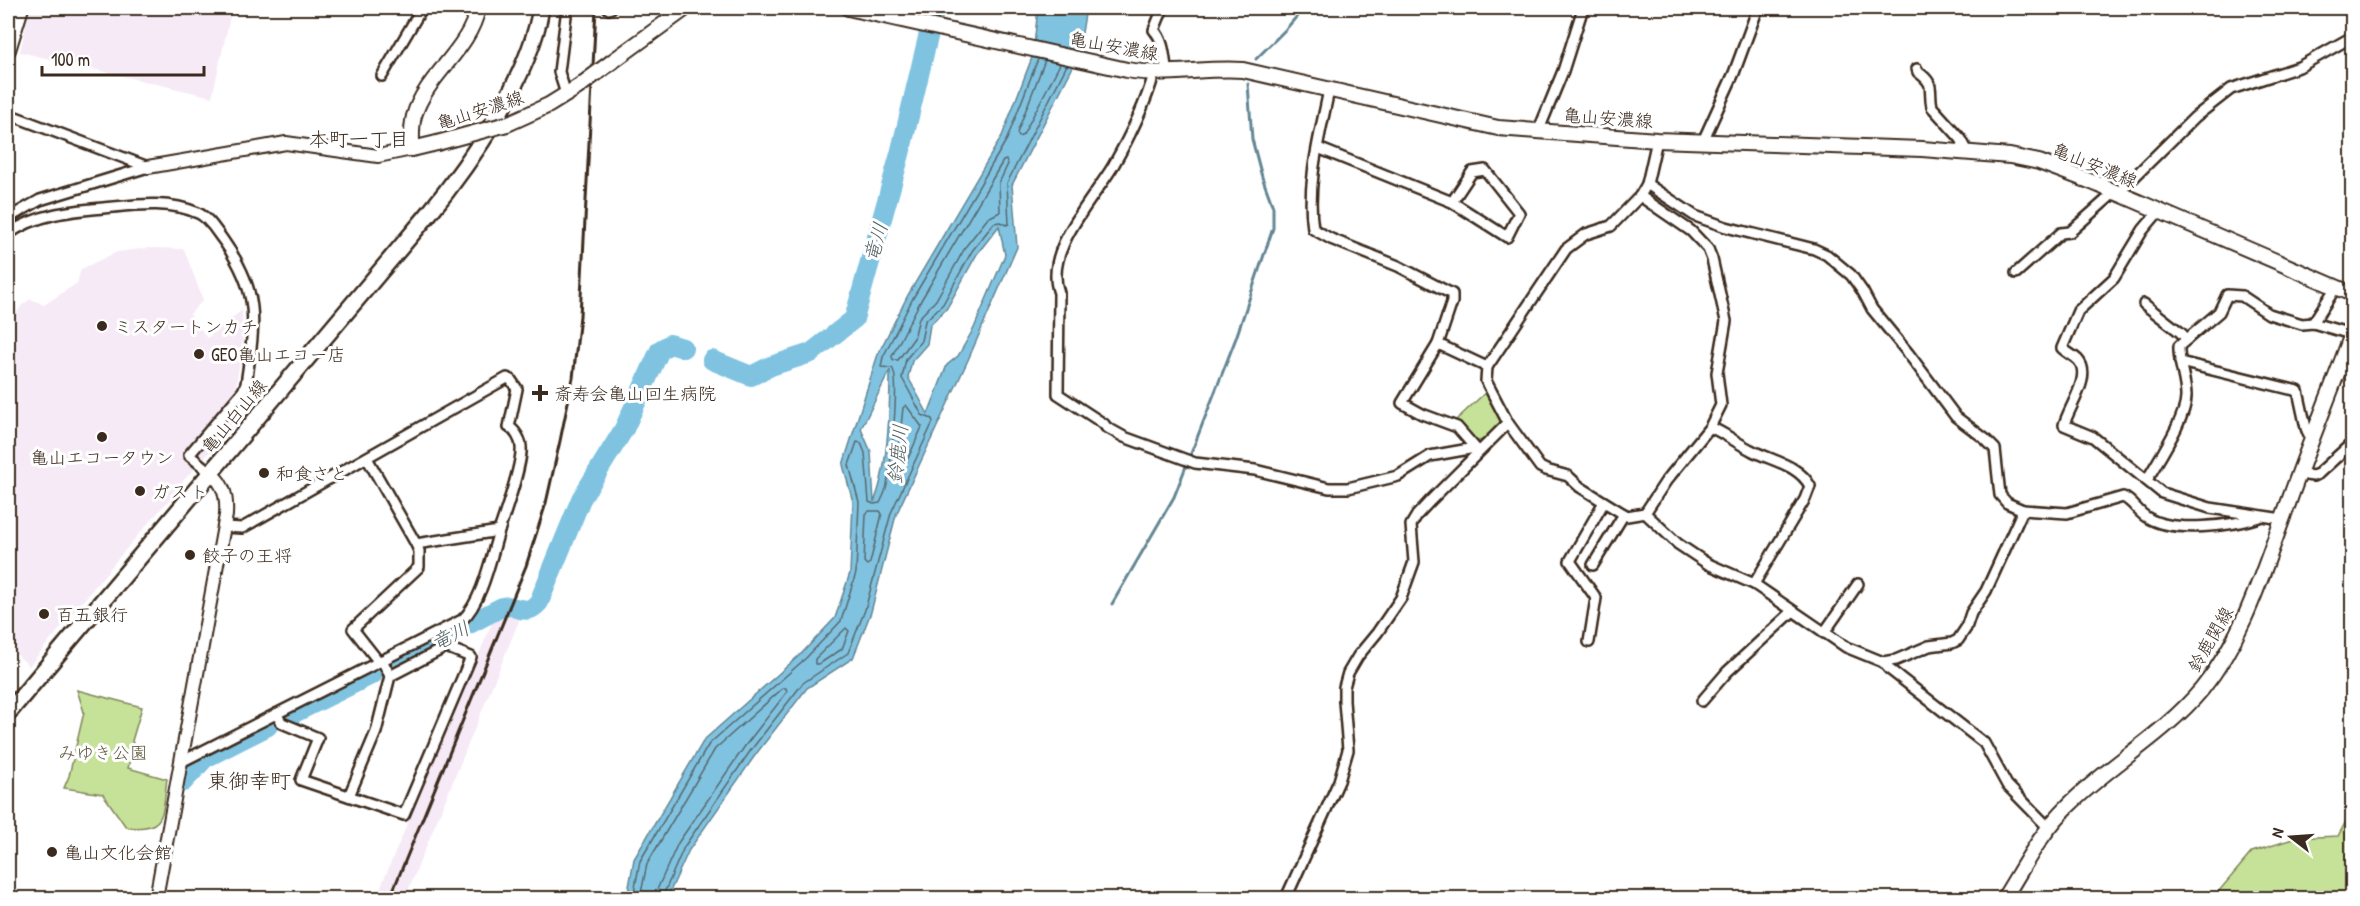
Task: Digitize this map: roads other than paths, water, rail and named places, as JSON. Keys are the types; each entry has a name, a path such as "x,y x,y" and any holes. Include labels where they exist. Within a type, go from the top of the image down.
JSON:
{"main road":[{"path":"8,50 21,8"},
{"name":"亀山安濃線","path":"478,8 472,26 462,43 434,79 419,104 413,117 412,149 507,124 549,105 578,87 686,8"},
{"name":"亀山白山線","path":"8,713 466,167 514,83 533,39 541,8"},
{"name":"亀山安濃線","path":"848,8 1127,70 1160,73 1232,69 1461,121 1538,132 1658,140 1968,152 2010,156 2039,162 2116,193 2352,294"},
{"name":"鈴鹿関線","path":"2004,898 2049,827 2088,788 2170,722 2202,688 2227,650 2246,614 2312,441 2348,333"}],"street":[{"path":"381,76 422,8"},
{"path":"566,94 559,72 567,8"},
{"path":"1163,8 1154,30 1160,36 1162,43 1160,73 1123,148 1064,243 1056,279 1059,293 1058,394 1115,432 1195,463 1255,470 1329,488 1348,488 1398,476 1430,456 1477,449"},
{"path":"1538,132 1563,71 1583,8"},
{"path":"1703,141 1734,73 1758,8"},
{"path":"2016,273 2061,233 2070,232 2116,193 2195,117 2231,89 2299,68 2352,37"},
{"path":"1917,69 1932,86 1932,107 1961,139 1968,152"},
{"path":"1329,90 1318,148 1310,211 1313,229 1330,239 1398,266 1452,294 1452,302 1438,344 1402,403 1422,414 1457,427 1477,449"},
{"path":"8,114 148,168"},
{"path":"1641,196 1700,239 1712,259 1726,321 1717,373 1721,405 1710,427 1667,479 1645,513 1627,516 1568,476 1540,466 1508,423 1486,381 1487,367 1566,249 1586,234 1611,226 1641,196 1647,184 1658,140"},
{"path":"8,218 40,200 148,168 286,143 378,156 412,149"},
{"path":"1318,148 1452,202 1507,237 1519,213 1485,170 1472,172 1452,202"},
{"path":"1647,184 1682,210 1695,216 1726,227 1814,249 1827,255 1851,275 1863,291 1872,309 1956,417 1995,449 2000,495 2007,502 2023,510 2067,513 2123,497 2148,518 2178,526 2231,524 2263,516"},
{"path":"8,234 30,220 55,214 147,203 170,205 198,213 210,223 244,274 252,306 253,329 246,384 243,391 189,455 219,480 225,494 225,527 156,898"},
{"path":"2159,211 2143,230 2114,278 2078,310 2062,348 2077,359 2082,367 2080,386 2064,424 2093,437 2162,493 2210,508 2282,519"},
{"path":"2313,323 2336,287"},
{"path":"2147,480 2186,408 2179,346 2219,312 2227,295 2242,296 2269,314 2302,324 2313,323 2348,333"},
{"path":"2144,304 2187,339"},
{"path":"1438,344 1487,367"},
{"path":"2180,362 2298,391 2306,428 2312,441"},
{"path":"181,762 462,620 470,613 499,531 522,446 514,430 509,427 517,389 507,378 242,528 225,527"},
{"path":"1286,898 1339,781 1348,750 1344,687 1348,673 1401,598 1414,562 1411,525 1417,515 1477,449 1508,423"},
{"path":"1710,427 1755,453 1776,460 1803,475 1810,486 1806,499 1754,584"},
{"path":"2299,474 2313,476 2318,474 2352,443"},
{"path":"349,796 376,732 390,676 381,661 353,629 419,567 419,551 416,543 367,458"},
{"path":"1589,642 1596,598 1570,561 1604,502"},
{"path":"1883,662 1896,660 1929,646 1958,640 1966,628 1971,613 1986,591 2023,510"},
{"path":"1645,513 1678,544 1708,564 1754,584 1792,612 1853,651 1883,662 1984,743 2007,784 2049,827"},
{"path":"1593,565 1624,514"},
{"path":"416,543 499,531"},
{"path":"1824,633 1858,584"},
{"path":"1702,700 1727,672 1792,612"},
{"path":"276,714 282,723 318,738 301,780 404,815 471,657 446,647 390,676"}],"water":[{"name":"鈴鹿川","path":"1038,8 1086,8 1078,57 1012,185 1017,247 968,360 896,515 871,612 853,658 807,688 756,754 689,850 667,898 627,898 634,859 704,740 802,653 835,618 850,573 853,502 843,465 878,354 908,295 1002,136 1033,55","holes":["999,226 1005,255 974,328 958,356 947,365 928,414 908,377 912,361 927,344 930,325 947,308 977,254","890,370 889,419 885,455 874,502 871,452 861,429"]}],"waterway":[{"name":"竜川","path":"712,360 751,376 771,366 811,353 854,319 900,154 935,8"},
{"path":"1256,59 1304,8"},
{"path":"1112,604 1174,497 1236,338 1273,228 1273,207 1252,139 1248,84"},
{"name":"竜川","path":"516,608 529,610 539,602 581,499 624,429 660,350 670,344 683,348"},
{"name":"竜川","path":"391,665 502,607 508,606"},
{"name":"竜川","path":"292,714 373,674"},
{"name":"竜川","path":"183,782 205,758 268,726"}],"railway":[{"path":"390,898 526,566 546,503 573,378 580,316 596,8"}],"place":[{"name":"ミスタートンカチ","path":"102,326"},
{"name":"GEO亀山エコー店","path":"199,354"},
{"name":"斎寿会亀山回生病院","path":"540,393"},
{"name":"亀山エコータウン","path":"102,437"},
{"name":"和食さと","path":"264,473"},
{"name":"ガスト","path":"140,491"},
{"name":"餃子の王将","path":"190,555"},
{"name":"百五銀行","path":"44,614"},
{"name":"亀山文化会館","path":"52,852"}],"district":[{"name":"本町一丁目","path":"359,138"},
{"name":"東御幸町","path":"249,780"}],"park label":[{"name":"みゆき公園","path":"103,752"}]}
